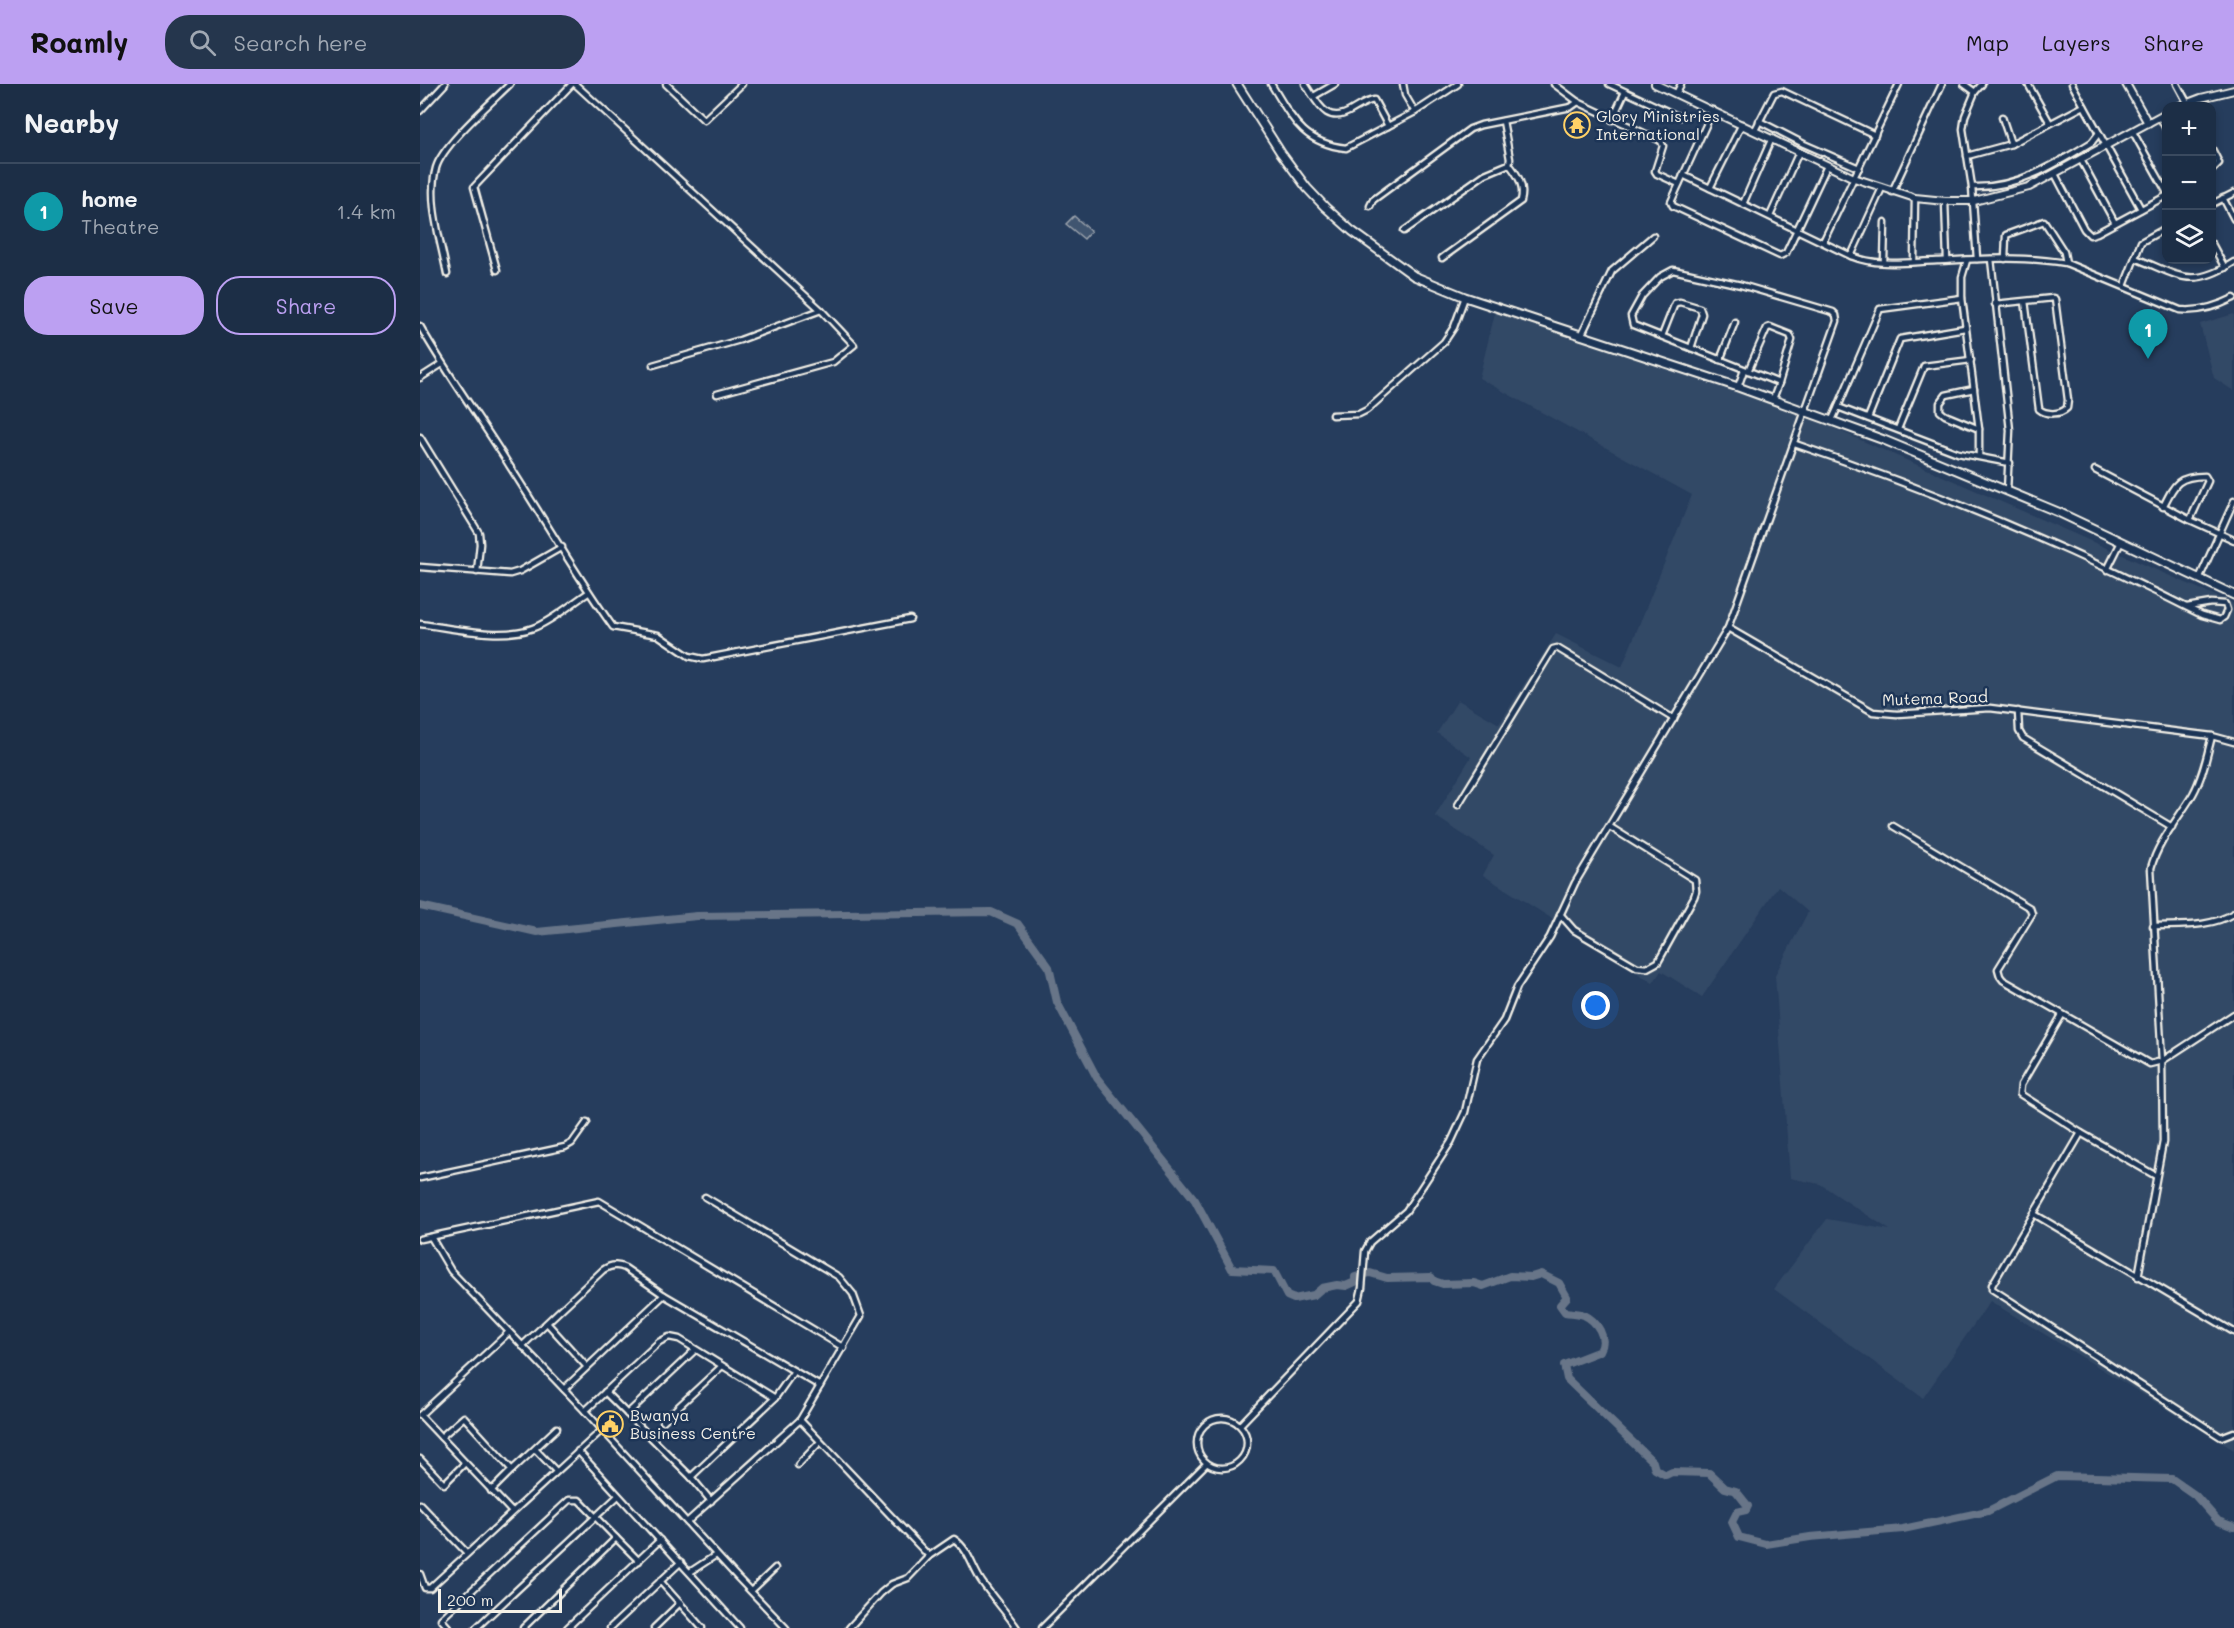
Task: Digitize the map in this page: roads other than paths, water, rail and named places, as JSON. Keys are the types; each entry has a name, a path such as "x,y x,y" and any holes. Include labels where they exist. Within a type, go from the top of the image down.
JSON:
{"main road":[{"path":"1237,84 1281,153 1324,207 1352,231 1414,276 1466,297 1738,387 1884,440 2007,491 2234,595"}],"street":[{"path":"420,111 446,84"},
{"path":"447,274 433,194 436,166 449,146 510,84"},
{"path":"497,270 474,188 573,84 821,310 854,345 833,362 717,394"},
{"path":"666,84 704,120 742,84"},
{"path":"1273,84 1303,131 1319,142 1348,148 1415,112 1458,84"},
{"path":"1305,84 1326,113 1337,116 1345,115 1370,100 1374,100 1388,126"},
{"path":"1314,96 1335,84"},
{"path":"1403,84 1405,95 1415,112"},
{"path":"1554,84 1578,102 1612,120 1661,141 1663,146 1654,171 1679,184"},
{"path":"1609,84 1680,117"},
{"path":"1655,84 1854,178 1915,198 1945,201 1974,201 2021,190 2160,117 2162,121"},
{"path":"1676,94 1681,84"},
{"path":"1823,242 1899,84"},
{"path":"1892,192 1942,84"},
{"path":"1964,84 1975,92"},
{"path":"1977,259 1974,201 1963,136 1964,123 1975,92 1982,84"},
{"path":"2028,84 2050,123"},
{"path":"2072,84 2141,209"},
{"path":"2126,84 2148,123"},
{"path":"2177,84 2184,102"},
{"path":"2195,102 2234,90"},
{"path":"1755,130 1774,93 1782,91 1875,135"},
{"path":"1612,120 1625,92"},
{"path":"1370,206 1373,200 1470,129 1571,107 1578,102"},
{"path":"1967,156 2011,144 2084,106"},
{"path":"1713,110 1671,202 1673,206 1777,255 1786,253 1827,166"},
{"path":"2002,117 2011,144"},
{"path":"1759,121 1859,168"},
{"path":"1442,258 1521,201 1520,181 1509,164 1503,122"},
{"path":"1710,188 1742,124"},
{"path":"2133,132 2162,186"},
{"path":"1972,187 1998,186 2026,177 2092,142 2099,133"},
{"path":"1743,204 1772,138"},
{"path":"1770,216 1799,152"},
{"path":"2081,160 2115,223"},
{"path":"1404,231 1485,174 1509,164"},
{"path":"2055,174 2087,233 2092,235 2162,196"},
{"path":"1683,176 1851,256 1870,262 2005,258 2066,263 2183,310 2200,309 2234,298"},
{"path":"1851,256 1882,188"},
{"path":"2216,202 2234,193"},
{"path":"1914,261 1915,198"},
{"path":"2223,198 2234,219"},
{"path":"1945,201 1947,260"},
{"path":"2005,258 2006,235 2044,220 2064,252 2066,263"},
{"path":"1884,262 1885,222"},
{"path":"2124,286 2143,241 2162,230"},
{"path":"1581,336 1612,271 1653,236"},
{"path":"2216,253 2225,268"},
{"path":"2135,258 2191,279 2209,276 2234,262"},
{"path":"1991,259 2010,430 2007,491"},
{"path":"1967,260 1962,277 1962,298 1979,429 1979,456"},
{"path":"1240,1425 1359,1301 1365,1270 1365,1251 1370,1242 1406,1211 1451,1142 1465,1112 1477,1059 1504,1020 1518,987 1545,945 1575,883 1728,628 1837,321 1833,312 1741,285 1670,271 1646,291 1631,316 1631,321 1636,328 1662,336 1779,383"},
{"path":"1332,415 1363,413 1439,347 1454,327 1466,297"},
{"path":"1832,420 1880,309 1962,298"},
{"path":"1995,304 2025,301 2055,299 2068,400 2067,408 2061,412 2046,413 2039,409 2025,301"},
{"path":"1662,336 1675,303 1680,302 1700,308 1702,314 1691,348"},
{"path":"653,365 740,340 821,310"},
{"path":"1720,360 1735,322"},
{"path":"420,326 442,364 562,547 588,593 613,627 658,635 689,656 703,659 910,619"},
{"path":"1738,387 1767,328 1770,327 1790,334 1792,340 1773,399"},
{"path":"1868,418 1901,337 1965,328"},
{"path":"1898,429 1924,366 1971,360"},
{"path":"420,378 442,364"},
{"path":"1974,389 1946,395 1940,403 1940,411 1979,429"},
{"path":"1838,407 1958,453 2010,464"},
{"path":"1884,440 1890,427"},
{"path":"420,437 479,533 477,572"},
{"path":"1795,444 1928,492 2187,608 2218,620 2224,617 2227,610 2225,604 2220,603 2187,608"},
{"path":"2095,470 2163,507 2234,540"},
{"path":"2163,507 2176,482 2186,478 2205,476 2208,481 2190,520"},
{"path":"2199,579 2234,501"},
{"path":"2106,570 2121,542"},
{"path":"420,567 506,575 516,573 562,547"},
{"path":"420,624 493,633 525,631 541,625 588,593"},
{"name":"Mutema Road","path":"1728,628 1873,712 1897,714 1981,707 2212,736 2234,742"},
{"path":"1458,805 1552,649 1557,648 1674,719"},
{"path":"2018,711 2019,731 2023,738 2172,827"},
{"path":"2138,1277 2163,1142 2162,1060 2151,868 2156,855 2199,782 2212,736"},
{"path":"1893,826 2030,908 2032,914 1998,969 2003,980 2150,1064 2162,1060 2234,1014"},
{"path":"1560,914 1574,930 1637,967 1647,968 1658,962 1694,897 1695,880 1610,827"},
{"path":"2153,926 2206,924 2234,914"},
{"path":"2062,1015 2019,1091 2023,1096 2081,1133 2156,1176"},
{"path":"420,1178 565,1147 572,1143 587,1122"},
{"path":"2081,1133 1992,1285 1992,1290 2222,1437 2234,1432"},
{"path":"687,1522 800,1420 861,1316 857,1302 845,1282 832,1272 705,1197"},
{"path":"420,1239 599,1201 844,1348"},
{"path":"2034,1214 2234,1332"},
{"path":"431,1237 451,1271 585,1411 786,1628"},
{"path":"522,1346 603,1270 611,1266 625,1268 664,1295 820,1386"},
{"path":"564,1389 664,1295"},
{"path":"547,1323 587,1367"},
{"path":"509,1332 420,1415 512,1512"},
{"path":"585,1411 664,1338 676,1338 776,1398"},
{"path":"627,1414 695,1350"},
{"path":"663,1421 722,1366"},
{"path":"691,1477 776,1398 794,1371"},
{"path":"605,1392 691,1477 711,1501"},
{"path":"441,1437 464,1417 512,1470"},
{"path":"1217,1417 1230,1418 1240,1425 1246,1435 1247,1446 1243,1457 1235,1465 1224,1469 1206,1464 1195,1444 1198,1433 1205,1423 1217,1417"},
{"path":"800,1420 929,1556"},
{"path":"491,1491 557,1428"},
{"path":"420,1574 425,1588 428,1589 602,1430"},
{"path":"798,1465 820,1442"},
{"path":"535,1449 556,1471"},
{"path":"578,1452 740,1628"},
{"path":"420,1459 444,1484 465,1463"},
{"path":"1042,1628 1206,1464"},
{"path":"476,1628 618,1496"},
{"path":"449,1628 441,1619 569,1500 579,1500 639,1561"},
{"path":"420,1504 467,1553"},
{"path":"523,1628 616,1538"},
{"path":"849,1628 881,1593 892,1584 908,1578 929,1556 954,1539 961,1544 982,1582 1017,1628"},
{"path":"567,1628 660,1540"},
{"path":"690,1572 716,1555"},
{"path":"610,1628 681,1562"},
{"path":"751,1591 775,1568"},
{"path":"660,1581 702,1628"},
{"path":"654,1628 680,1604"}],"waterway":[{"path":"420,906 537,932 697,916 991,912 1018,924 1049,967 1057,1002 1097,1078 1195,1200 1232,1269 1274,1271 1287,1296 1294,1299 1314,1295 1322,1288 1346,1286 1355,1282 1355,1277 1370,1273 1387,1278 1431,1277 1434,1281 1443,1284 1474,1283 1483,1286 1510,1276 1531,1277 1541,1274 1559,1283 1567,1297 1560,1305 1565,1312 1582,1314 1589,1318 1600,1330 1603,1341 1600,1351 1564,1365 1567,1379 1653,1462 1655,1469 1666,1475 1672,1472 1709,1473 1725,1488 1736,1491 1748,1506 1746,1510 1737,1512 1732,1522 1739,1537 1766,1544 1810,1537 1903,1529 1988,1511 2057,1476 2172,1479 2195,1495 2218,1521 2234,1527"}],"place":[{"name":"Glory Ministries International","path":"1577,125"},
{"name":"home","path":"2148,359"},
{"name":"Bwanya Business Centre","path":"610,1424"}]}
